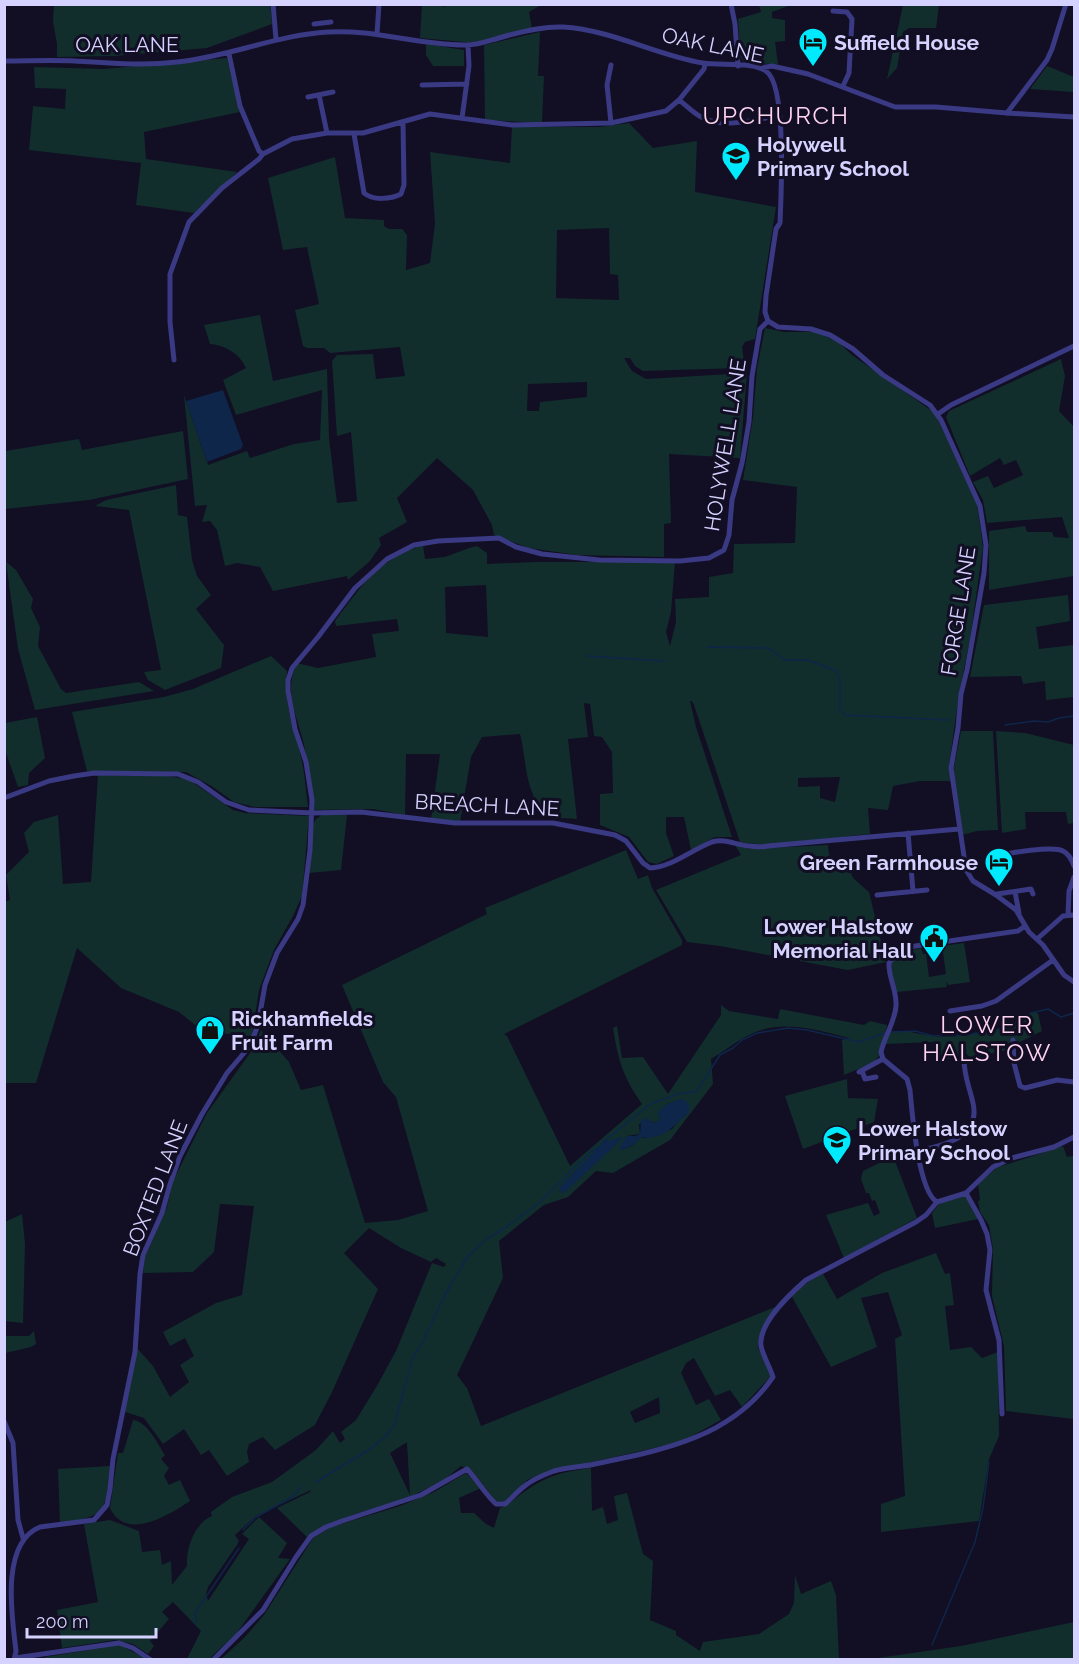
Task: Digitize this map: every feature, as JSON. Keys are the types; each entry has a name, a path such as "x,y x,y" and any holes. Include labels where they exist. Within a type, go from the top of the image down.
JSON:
{"street":[{"path":"273,4 276,39"},
{"path":"377,34 379,4"},
{"path":"731,4 738,66"},
{"path":"1007,113 1047,60 1066,4"},
{"path":"833,10 847,12 852,20 849,73 843,86"},
{"path":"314,24 331,22"},
{"path":"323,23 325,32"},
{"name":"OAK LANE","path":"4,61 72,61 141,65 177,63 229,54 276,39 325,32 359,32 468,45 538,29 565,27 602,34 705,64 761,68 771,76"},
{"path":"462,118 467,84 468,45"},
{"path":"229,54 240,106 259,151 263,154"},
{"path":"174,360 170,322 170,274 189,222 222,188 263,154 292,139 327,132 354,134 403,123 430,114 512,125 610,123 666,111 680,100 704,69 705,64"},
{"path":"761,68 766,66 808,74 895,107 936,107 1074,117"},
{"path":"608,68 610,123"},
{"path":"768,321 765,312 766,296 776,229 780,223 782,166 779,116 771,76 776,68"},
{"path":"422,85 467,84"},
{"path":"308,97 333,92"},
{"path":"319,95 327,132"},
{"path":"680,100 701,117 717,122 779,116"},
{"path":"354,134 364,194 371,198 394,197 400,194 404,185 403,123"},
{"name":"FORGE LANE","path":"768,321 780,328 820,331 838,339 883,375 930,405 938,414 977,499 986,545 980,608 961,694 951,768 968,875 972,881 996,895 1019,914"},
{"name":"HOLYWELL LANE","path":"312,813 306,762 295,729 288,691 289,673 355,588 394,555 414,545 429,542 499,538 516,547 542,554 599,560 680,561 709,558 724,550 729,536 732,500 742,464 749,422 752,376 760,329 768,321"},
{"path":"938,414 951,405 1074,346"},
{"name":"BREACH LANE","path":"4,798 49,781 94,773 178,774 189,777 237,807 256,811 361,812 454,823 553,823 622,838 650,868 674,861 712,842 729,841 762,847 959,829"},
{"name":"BOXTED LANE","path":"23,1538 40,1527 94,1520 107,1505 113,1460 135,1352 143,1255 162,1213 180,1156 196,1124 216,1089 250,1047 255,1037 265,985 277,953 298,919 303,905 312,813"},
{"path":"908,833 913,891"},
{"path":"997,857 1015,851 1062,850 1070,856 1074,866"},
{"path":"1037,939 1058,919 1071,915 1069,891 1074,877"},
{"path":"996,895 1031,889 1033,894"},
{"path":"877,895 927,890"},
{"path":"1015,892 1019,914 1025,926 1064,975 1074,982"},
{"path":"937,1202 931,1198 926,1188 907,1079 884,1059 881,1052 896,1008 896,991 888,965 897,952 926,944 1018,931 1025,926"},
{"path":"950,1011 982,1006 996,1001 1053,960"},
{"path":"1012,1040 1014,1063 1020,1086 1025,1088 1058,1080 1074,1082"},
{"path":"918,1151 956,1141 974,1119 974,1105 964,1075 964,1058"},
{"path":"876,1077 865,1079 861,1071 884,1059"},
{"path":"213,1659 263,1610 311,1536 326,1527 421,1495 467,1469 487,1496 496,1504 505,1504 522,1488 554,1471 597,1464 681,1444 732,1418 757,1396 773,1377 761,1347 761,1339 769,1319 806,1280 916,1222 926,1215 937,1202 968,1195 993,1167 1012,1158 1054,1147 1074,1137"},
{"path":"968,1195 987,1234 990,1250 986,1290 999,1340 1002,1414"},
{"path":"4,1421 13,1443 18,1520 23,1538 14,1557 12,1573 11,1598 16,1651 14,1659 120,1643 151,1659"}],"green space":[{"path":"270,4 272,24 207,48 115,56 57,57 53,21 54,5"},
{"path":"447,4 541,5 529,12 532,29 475,43 420,38 422,5 445,7"},
{"path":"759,5 791,5 772,12 772,18 785,20 785,41 775,42 778,64 745,63 740,57 738,19 761,12"},
{"path":"903,5 939,5 936,28 909,28 903,32 897,68 887,79"},
{"path":"540,32 538,76 544,76 542,123 485,120 484,45"},
{"path":"426,44 464,50 464,66 433,66 426,55"},
{"path":"227,58 240,112 144,132 146,159 237,172 194,213 136,205 141,163 29,150 33,106 65,109 66,89 35,88 34,67 104,69"},
{"path":"1047,66 1074,77 1074,92 1030,89"},
{"path":"629,123 653,148 697,141 695,192 776,207 755,339 745,342 742,347 744,362 738,368 643,371 635,366 630,358 624,358 632,371 646,379 747,373 740,458 669,454 671,523 664,524 664,557 577,555 529,548 494,535 492,525 473,490 437,458 397,498 407,522 379,538 381,545 370,561 348,580 347,576 273,591 260,567 237,563 225,566 217,530 210,521 202,522 207,505 195,506 184,395 208,465 247,451 250,458 294,444 320,440 322,390 236,415 223,380 246,368 240,358 231,351 210,344 204,325 260,315 273,381 327,369 329,438 337,503 357,501 351,432 337,436 332,361 337,355 373,354 376,379 405,376 400,347 330,353 324,348 303,346 295,310 319,304 307,247 283,250 268,178 335,157 345,218 384,220 384,226 389,229 402,229 407,235 406,270 430,263 435,223 430,152 510,163 512,127 600,127","holes":["609,228 610,274 618,275 619,300 556,298 557,230","587,382 587,397 540,402 539,411 527,411 528,384"]},
{"path":"765,328 784,332 816,332 838,342 852,355 935,413 977,504 983,547 949,766 951,781 920,781 893,786 888,810 868,808 870,834 786,843 740,842 694,705 690,701 696,727 732,837 715,837 691,850 684,817 666,817 666,833 674,856 657,864 648,862 629,837 600,825 600,794 613,793 612,752 602,737 594,736 590,704 584,703 588,737 568,739 577,819 553,816 537,801 528,780 520,734 482,737 471,757 460,822 431,819 440,754 406,754 405,815 373,809 314,810 305,750 293,707 292,675 296,663 318,668 376,657 372,634 399,631 397,619 336,626 335,621 363,585 394,558 423,545 425,559 445,557 477,546 487,553 487,564 675,562 671,612 666,632 670,646 676,622 675,599 709,597 709,577 733,573 734,544 795,543 797,487 743,480 753,417 757,368","holes":["486,585 488,637 446,633 445,587","840,777 835,802 820,798 820,786 798,787 798,778"]},
{"path":"1061,359 1065,376 1059,411 1074,427 1074,576 989,590 989,531 1025,526 1027,532 1052,532 1054,537 1069,538 1062,517 987,523 983,500 973,482 988,476 994,488 1023,475 1016,460 1004,465 1000,458 970,476 946,417 949,411"},
{"path":"183,431 188,479 89,500 5,509 5,451 79,439 82,450"},
{"path":"176,485 178,515 187,517 192,560 197,576 211,595 196,609 224,645 221,668 165,690 148,680 144,672 161,670 129,510 95,506 106,500"},
{"path":"6,562 16,570 33,599 31,608 40,627 38,646 61,689 66,693 139,682 154,691 35,710 18,649"},
{"path":"1068,595 1070,621 1036,627 1039,649 1074,645 1074,697 1046,700 1045,681 1023,684 1021,676 970,677 984,605"},
{"path":"271,656 287,671 288,706 302,761 308,807 255,807 234,802 186,772 87,771 72,712 164,697 193,689"},
{"path":"37,717 45,758 29,773 28,785 18,787 5,750 5,723"},
{"path":"961,731 993,731 998,830 977,831 962,835 953,772"},
{"path":"996,731 1025,733 1074,745 1074,823 1068,824 1066,812 1025,812 1026,829 1002,833"},
{"path":"98,775 166,776 188,779 233,810 245,813 309,816 302,896 274,950 259,990 252,1036 204,1032 179,1012 121,988 77,948 36,1083 5,1083 4,902 10,900 6,875 29,852 24,833 34,822 58,815 63,884 91,882"},
{"path":"323,814 347,815 341,870 309,873 313,824"},
{"path":"735,845 749,849 828,845 829,855 841,867 848,866 853,878 869,892 886,962 848,970 687,942 656,890 741,855"},
{"path":"626,850 638,879 648,875 652,888 682,940 682,945 504,1034 570,1166 642,1104 630,1085 619,1059 613,1028 617,1026 622,1058 643,1057 668,1094 721,1015 721,1005 729,1011 778,1019 780,1009 864,1025 870,1021 887,1025 880,1055 873,1063 844,1075 842,1040 849,1038 798,1027 759,1031 711,1059 713,1084 670,1140 613,1173 596,1171 568,1197 544,1205 499,1241 503,1278 457,1375 467,1388 481,1426 775,1307 760,1336 758,1347 771,1376 742,1407 730,1390 715,1396 694,1358 686,1363 681,1373 696,1405 709,1399 721,1420 681,1442 548,1472 527,1480 504,1502 496,1501 471,1470 461,1466 445,1479 410,1497 352,1515 308,1538 277,1508 311,1490 256,1516 235,1535 239,1541 208,1587 206,1594 208,1601 249,1539 242,1534 259,1517 287,1543 278,1558 290,1559 236,1634 209,1659 187,1659 201,1631 173,1602 162,1612 169,1619 150,1641 154,1646 148,1654 133,1644 115,1640 62,1648 57,1610 98,1602 84,1524 110,1520 139,1531 142,1552 160,1550 162,1565 171,1561 172,1585 187,1566 188,1551 196,1530 212,1516 211,1512 232,1497 272,1482 316,1450 333,1431 340,1443 345,1439 341,1432 356,1420 378,1384 396,1351 432,1263 444,1267 446,1264 436,1258 431,1262 401,1248 369,1228 344,1253 378,1289 315,1425 275,1450 263,1437 249,1444 247,1452 249,1462 227,1476 209,1450 201,1455 184,1429 163,1444 144,1418 125,1412 136,1347 153,1366 170,1397 189,1382 180,1365 194,1356 185,1338 170,1346 163,1332 216,1303 242,1295 254,1206 220,1204 214,1252 193,1272 143,1273 145,1257 167,1207 173,1181 207,1113 253,1049 261,1030 289,1062 301,1090 323,1085 365,1223 398,1220 428,1211 396,1097 383,1082 342,985 487,914 485,908","holes":["669,1103 686,1115 672,1129 645,1138 641,1137 633,1145 622,1150 627,1136 640,1134 639,1124 650,1121 656,1123 660,1119 659,1115","659,1397 660,1413 635,1423 630,1412","407,1442 410,1495 390,1453"]},
{"path":"964,943 970,982 948,985 946,981 947,987 897,992 892,980 891,962 900,953 921,948 923,954 926,954 929,977 946,974 942,946"},
{"path":"1031,1013 1038,1013 1042,1031 1020,1042 1015,1041 1012,1049 970,1058 965,1052 957,1057 940,1061 934,1042 885,1044 890,1032 907,1031 950,1037 994,1031 1011,1026"},
{"path":"847,1079 848,1098 878,1099 874,1122 803,1149 785,1096"},
{"path":"1063,1146 1067,1157 1073,1156 1074,1162 1074,1419 1006,1411 1004,1346 992,1296 993,1249 989,1225 980,1212 978,1201 980,1200 978,1184 996,1168"},
{"path":"893,1156 917,1218 844,1258 826,1215 868,1203 874,1216 880,1213 875,1200 872,1201 869,1193 866,1193 861,1179 863,1171"},
{"path":"964,1194 978,1219 935,1228 932,1213 939,1204"},
{"path":"22,1214 25,1244 23,1323 4,1321 5,1222"},
{"path":"936,1253 945,1274 950,1273 954,1305 945,1306 950,1350 971,1347 982,1358 998,1352 999,1436 989,1459 979,1521 881,1532 881,1504 905,1496 895,1339 902,1335 888,1292 861,1298 877,1347 831,1367 791,1295 823,1274 837,1299 882,1273"},
{"path":"34,1331 36,1344 5,1353 5,1336 29,1336"},
{"path":"133,1420 148,1429 165,1455 161,1459 169,1468 164,1476 169,1485 180,1480 190,1501 160,1518 137,1524 126,1523 117,1518 110,1508 118,1453 123,1453"},
{"path":"110,1466 107,1494 101,1509 87,1518 60,1524 58,1469"},
{"path":"591,1468 592,1511 603,1507 607,1524 618,1520 614,1496 627,1493 643,1554 653,1561 650,1620 676,1631 676,1635 700,1651 703,1642 759,1634 789,1614 794,1603 795,1575 801,1594 831,1581 836,1595 839,1659 220,1660 264,1615 313,1538 331,1527 400,1506 434,1492 466,1473 481,1488 459,1498 461,1513 474,1513 494,1528 500,1508 533,1486 556,1475"},
{"path":"1074,1622 1074,1659 871,1659 961,1646"},
{"path":"120,1645 147,1659 45,1660 45,1657"}],"water":[{"path":"223,390 243,445 241,449 207,462 186,401"},
{"path":"683,1099 689,1104 689,1112 668,1131 656,1137 641,1137 633,1145 622,1150 619,1148 627,1136 640,1134 641,1120 648,1118 656,1123 660,1119 658,1113 663,1107"},
{"path":"623,1138 563,1194 559,1188 606,1139 609,1141"}],"waterway":[{"path":"708,647 768,648 785,660 808,660 837,671 840,683 840,709 845,715 949,720"},
{"path":"587,656 665,661"},
{"path":"1005,725 1034,721 1048,722 1074,716"},
{"path":"890,1032 915,1031 933,1036 966,1035 1003,1028 1031,1013 1048,1009 1061,1017 1074,1013"},
{"path":"601,1144 650,1104 681,1093 696,1092 720,1055 757,1033 788,1028 859,1042 885,1033"},
{"path":"316,1482 370,1449 394,1426 413,1357 467,1257 488,1238 539,1203 589,1153 598,1147"},
{"path":"932,1645 975,1542 983,1508 989,1462"},
{"path":"243,1530 256,1517 294,1496 301,1487"},
{"path":"196,1624 195,1613 239,1548"}],"place":[{"name":"Suffield House","path":"813,68"},
{"name":"Holywell Primary School","path":"736,182"},
{"name":"Green Farmhouse","path":"999,888"},
{"name":"Lower Halstow Memorial Hall","path":"934,964"},
{"name":"Rickhamfields Fruit Farm","path":"210,1056"},
{"name":"Lower Halstow Primary School","path":"837,1166"}],"district":[{"name":"UPCHURCH","path":"776,115"},
{"name":"LOWER HALSTOW","path":"987,1038"}]}
